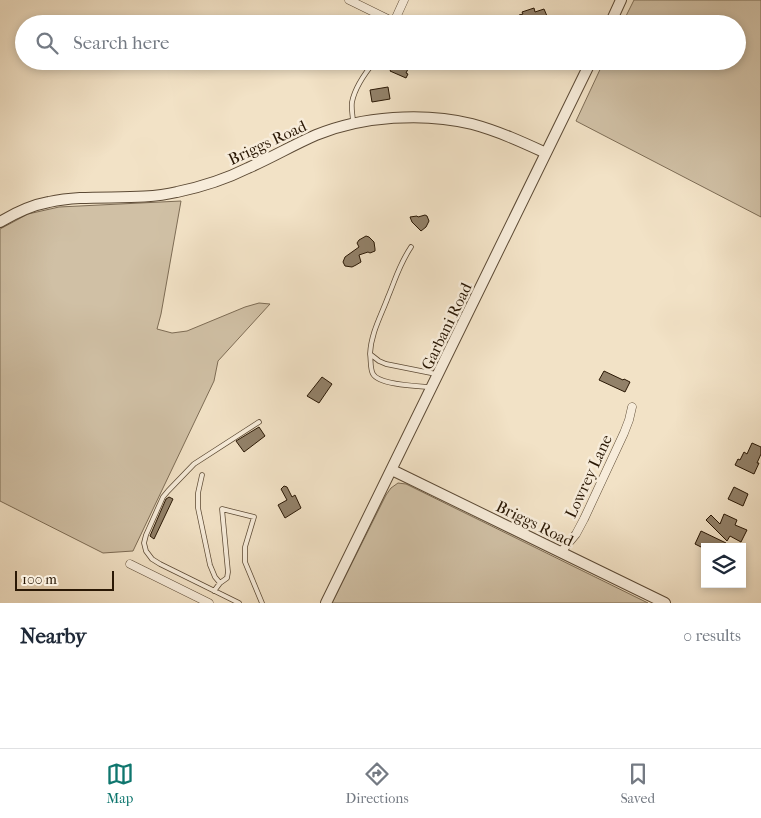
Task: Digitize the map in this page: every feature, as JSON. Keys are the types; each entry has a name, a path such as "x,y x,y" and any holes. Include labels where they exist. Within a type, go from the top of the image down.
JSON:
{"street":[{"path":"349,0 378,15"},
{"path":"397,15 404,0"},
{"path":"614,15 621,0"},
{"name":"Garbani Road","path":"326,603 587,70"},
{"name":"Briggs Road","path":"0,222 29,208 48,202 71,199 154,196 198,187 247,169 340,126 367,121 416,118 443,119 471,124 495,131 546,153"},
{"name":"Lowrey Lane","path":"561,552 576,534 584,519 624,433 632,407"},
{"name":"Briggs Road","path":"392,470 665,603"},
{"path":"130,564 210,603"}],"lane":[{"path":"353,124 352,102 356,89 368,70"},
{"path":"411,247 399,267 373,333 370,354 372,371 377,379 382,381 432,388"},
{"path":"370,354 378,361 386,364 438,375"},
{"path":"239,603 170,570 152,559 146,551 144,543 163,497 168,491 194,464 259,422"},
{"path":"202,475 198,493 198,508 210,565 220,583"},
{"path":"214,591 227,578 228,572 222,508 254,517 245,547 245,562 262,603"}],"shaded area":[{"path":"634,0 761,0 761,217 576,121 600,70 746,70 746,15 626,15"},
{"path":"181,201 157,329 172,333 187,331 245,307 259,303 270,304 218,361 214,381 133,551 103,553 0,501 0,229 28,214 59,207"},
{"path":"398,483 406,484 648,603 332,603 386,495"}],"building":[{"path":"534,8 535,12 544,9 547,15 519,15 523,14 522,12"},
{"path":"408,70 406,73 408,74 406,78 390,71"},
{"path":"388,87 390,99 372,102 370,90"},
{"path":"425,215 429,221 421,231 412,222 410,217"},
{"path":"366,236 374,242 375,251 359,255 361,262 352,267 345,266 343,262 345,257 359,247 357,243"},
{"path":"604,371 630,382 625,392 599,380"},
{"path":"322,377 332,384 319,403 307,396"},
{"path":"259,427 265,436 244,452 236,441"},
{"path":"752,443 761,447 761,454 757,463 759,463 754,474 735,465 744,452 747,454"},
{"path":"284,486 287,487 292,497 295,495 301,508 285,518 278,505 287,500 281,489"},
{"path":"734,487 748,494 743,506 728,499"},
{"path":"169,497 173,499 154,539 150,536 166,499"},
{"path":"724,514 737,520 735,525 747,530 741,542 730,536 727,541 706,520 711,515 720,524"},
{"path":"701,531 726,543 701,543 701,547 695,544"}]}
